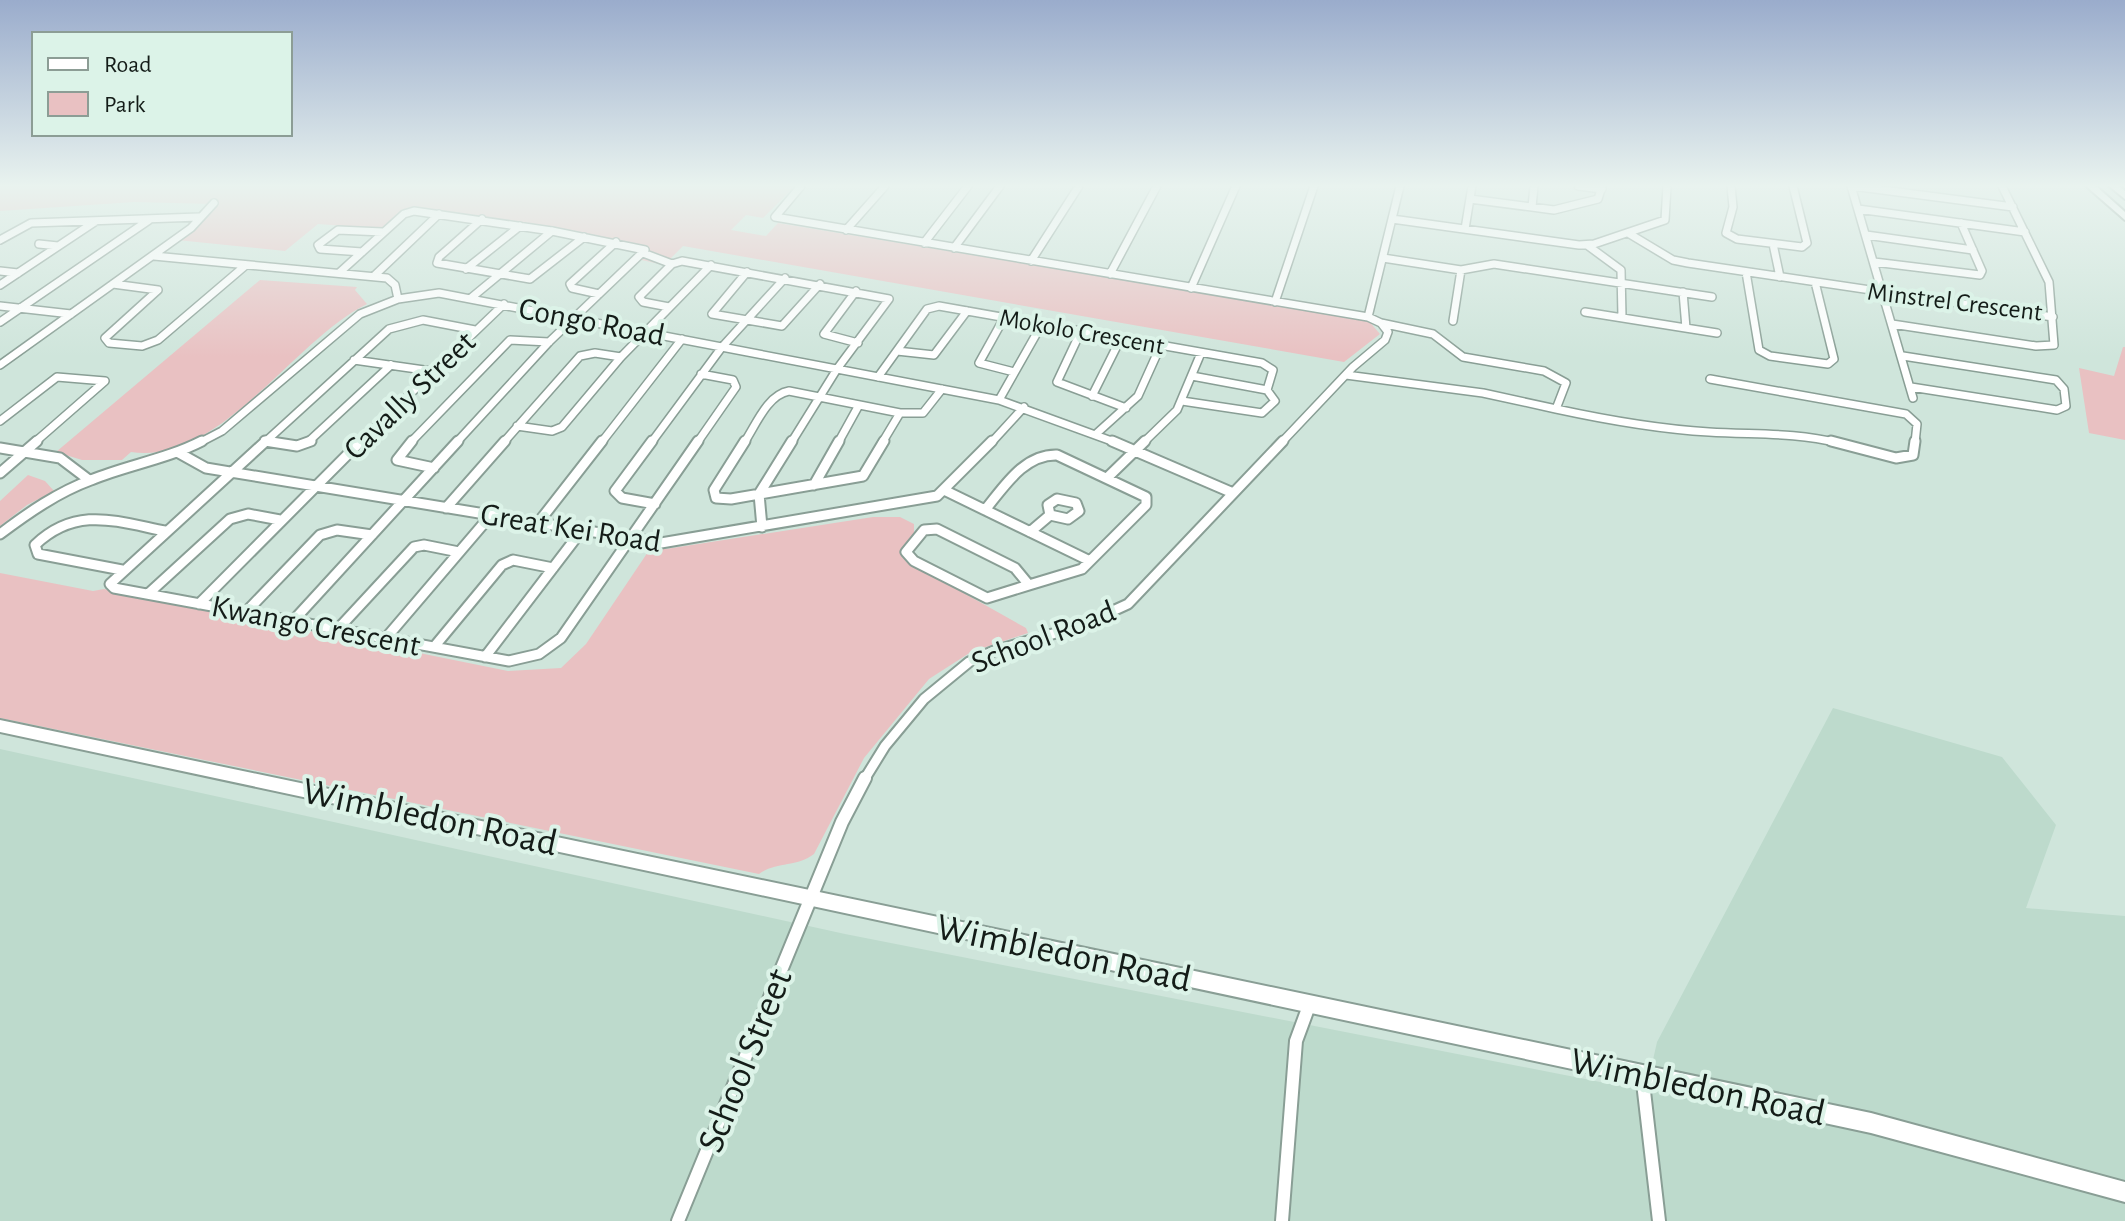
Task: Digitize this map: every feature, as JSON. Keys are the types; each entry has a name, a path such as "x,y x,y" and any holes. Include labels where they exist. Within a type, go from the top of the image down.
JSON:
{"main road":[{"name":"Wimbledon Road","path":"0,726 1871,1123 2125,1192"}],"street":[{"path":"0,285 63,243"},
{"path":"0,322 115,243"},
{"path":"0,365 171,243"},
{"path":"321,243 318,245 320,249 362,252"},
{"path":"339,273 371,243"},
{"path":"374,276 409,243"},
{"path":"456,243 436,261 498,276 535,277 577,243"},
{"path":"466,269 499,243"},
{"path":"471,298 538,243"},
{"path":"599,294 570,285 615,243"},
{"path":"621,243 641,247 643,253"},
{"path":"924,243 1368,317 1381,323 1433,334 1452,352 1463,357 1558,376 1566,388 1556,409"},
{"path":"954,248 958,243"},
{"path":"1031,261 1043,243"},
{"path":"1110,274 1127,243"},
{"path":"1191,288 1211,243"},
{"path":"1275,302 1295,243"},
{"path":"1368,317 1386,243"},
{"path":"1572,243 1594,243"},
{"name":"Minstrel Crescent","path":"1645,243 1673,260 2053,317 2049,282 2030,243"},
{"path":"1769,243 1799,247 1807,243"},
{"path":"1868,243 1913,398"},
{"path":"1923,243 1973,250"},
{"path":"1874,262 1976,276 1982,271 1970,243"},
{"path":"39,244 58,246"},
{"path":"1773,244 1780,277"},
{"path":"1587,245 1619,268 1622,317"},
{"path":"643,253 672,264 686,261 711,265 856,291 889,300 837,369 759,494 762,527"},
{"path":"293,621 549,342 643,253"},
{"path":"154,256 374,276 392,281 398,299"},
{"path":"1383,258 1461,270 1494,264 1712,297"},
{"path":"669,307 641,302 639,297 672,264"},
{"path":"113,284 158,290 105,338 109,343 147,345 158,340 246,265"},
{"path":"517,426 546,431 562,427 621,357 711,265"},
{"path":"1453,321 1461,270"},
{"path":"0,271 18,273"},
{"path":"747,272 711,312 745,322 785,325 820,284"},
{"path":"1746,272 1759,350 1770,356 1831,364 1834,359 1815,282"},
{"path":"655,504 619,497 615,491 722,347 785,278"},
{"path":"856,291 824,334 858,343"},
{"path":"1683,292 1686,328"},
{"name":"Congo Road","path":"0,534 32,510 89,480 179,453 234,423 360,314 398,299 439,293 999,400 1096,434 1233,493"},
{"name":"Cavally Street","path":"199,604 431,371 504,304"},
{"path":"0,306 71,314"},
{"name":"Mokolo Crescent","path":"878,377 929,307 1201,353 1182,401 1108,477"},
{"path":"897,351 934,355 967,311"},
{"path":"1585,312 1717,333"},
{"path":"1892,324 2049,347 2055,343 2053,317"},
{"path":"1004,318 979,363 1014,372"},
{"path":"165,531 76,517 57,525 35,545 38,554 122,570 231,472 384,332 401,324 423,320 475,330"},
{"name":"School Road","path":"811,900 864,777 941,681 974,659 1106,616 1128,604 1349,371 1385,340 1388,332 1381,323"},
{"path":"999,400 1042,324"},
{"path":"1081,331 1057,382 1126,408"},
{"path":"434,468 398,461 398,455 510,340 524,338 549,342"},
{"path":"1092,396 1121,338"},
{"path":"538,523 682,339"},
{"path":"1096,434 1138,396 1161,345"},
{"path":"446,508 580,356 591,352 621,357"},
{"path":"1201,353 1267,364 1273,370 1267,390"},
{"path":"1903,356 2056,380 2064,389 2066,406 2057,410 1911,387"},
{"path":"354,360 431,371"},
{"path":"265,441 297,446 310,442 391,365"},
{"path":"1349,371 1483,393 1631,425 1711,432 1804,434 1896,458 1913,455 1917,424 1906,414 1710,379"},
{"name":"Kwango Crescent","path":"122,570 110,584 114,588 517,661 556,643 737,385 733,380 701,374"},
{"path":"1182,401 1259,414 1275,401 1274,395 1267,390 1192,376"},
{"path":"0,421 57,377 105,381 0,473"},
{"path":"900,413 866,475 725,499 716,498 713,493 775,396 789,391 900,413 923,413 942,389"},
{"path":"814,485 859,405"},
{"name":"Great Kei Road","path":"179,453 206,468 669,544 925,500 946,491 1024,407"},
{"path":"0,448 72,461 89,480"},
{"path":"985,510 1041,454 1057,455 1148,498 1146,505 1077,572 1030,586 987,598 914,561 906,554 907,549 924,530 937,529 1015,568 1030,586"},
{"path":"946,491 1090,561"},
{"path":"148,594 230,519 248,514 280,520"},
{"path":"386,638 491,515"},
{"path":"1030,532 1050,515"},
{"path":"246,612 320,535 337,530 372,535"},
{"path":"485,657 582,530"},
{"path":"338,629 414,547 424,545 459,552"},
{"path":"434,647 502,565 513,560 553,568"},
{"name":"School Street","path":"678,1221 811,900"},
{"path":"1282,1221 1296,1041 1310,1003"},
{"path":"1642,1074 1659,1221"}],"shaded area":[{"path":"1833,708 2002,757 2056,825 2026,908 2125,916 2125,1221 0,1221 0,749 845,934 1646,1091 1657,1042"}],"green space":[{"path":"206,243 295,243 285,251"},
{"path":"604,243 900,243 1368,320 1380,334 1344,362 683,246 664,265 637,259 646,250"},
{"path":"260,280 357,287 355,290 367,304 339,321 226,420 195,439 164,451 131,452 122,460 82,460 56,452"},
{"path":"2123,347 2125,440 2089,433 2079,368 2114,376"},
{"path":"28,475 45,481 54,491 27,505 0,526 0,501"},
{"path":"873,517 900,517 914,524 914,534 903,548 905,560 1026,628 1028,633 971,652 929,679 864,758 814,854 759,874 0,718 0,573 93,591 104,589 508,671 561,668 586,644 652,546 666,549"}]}
